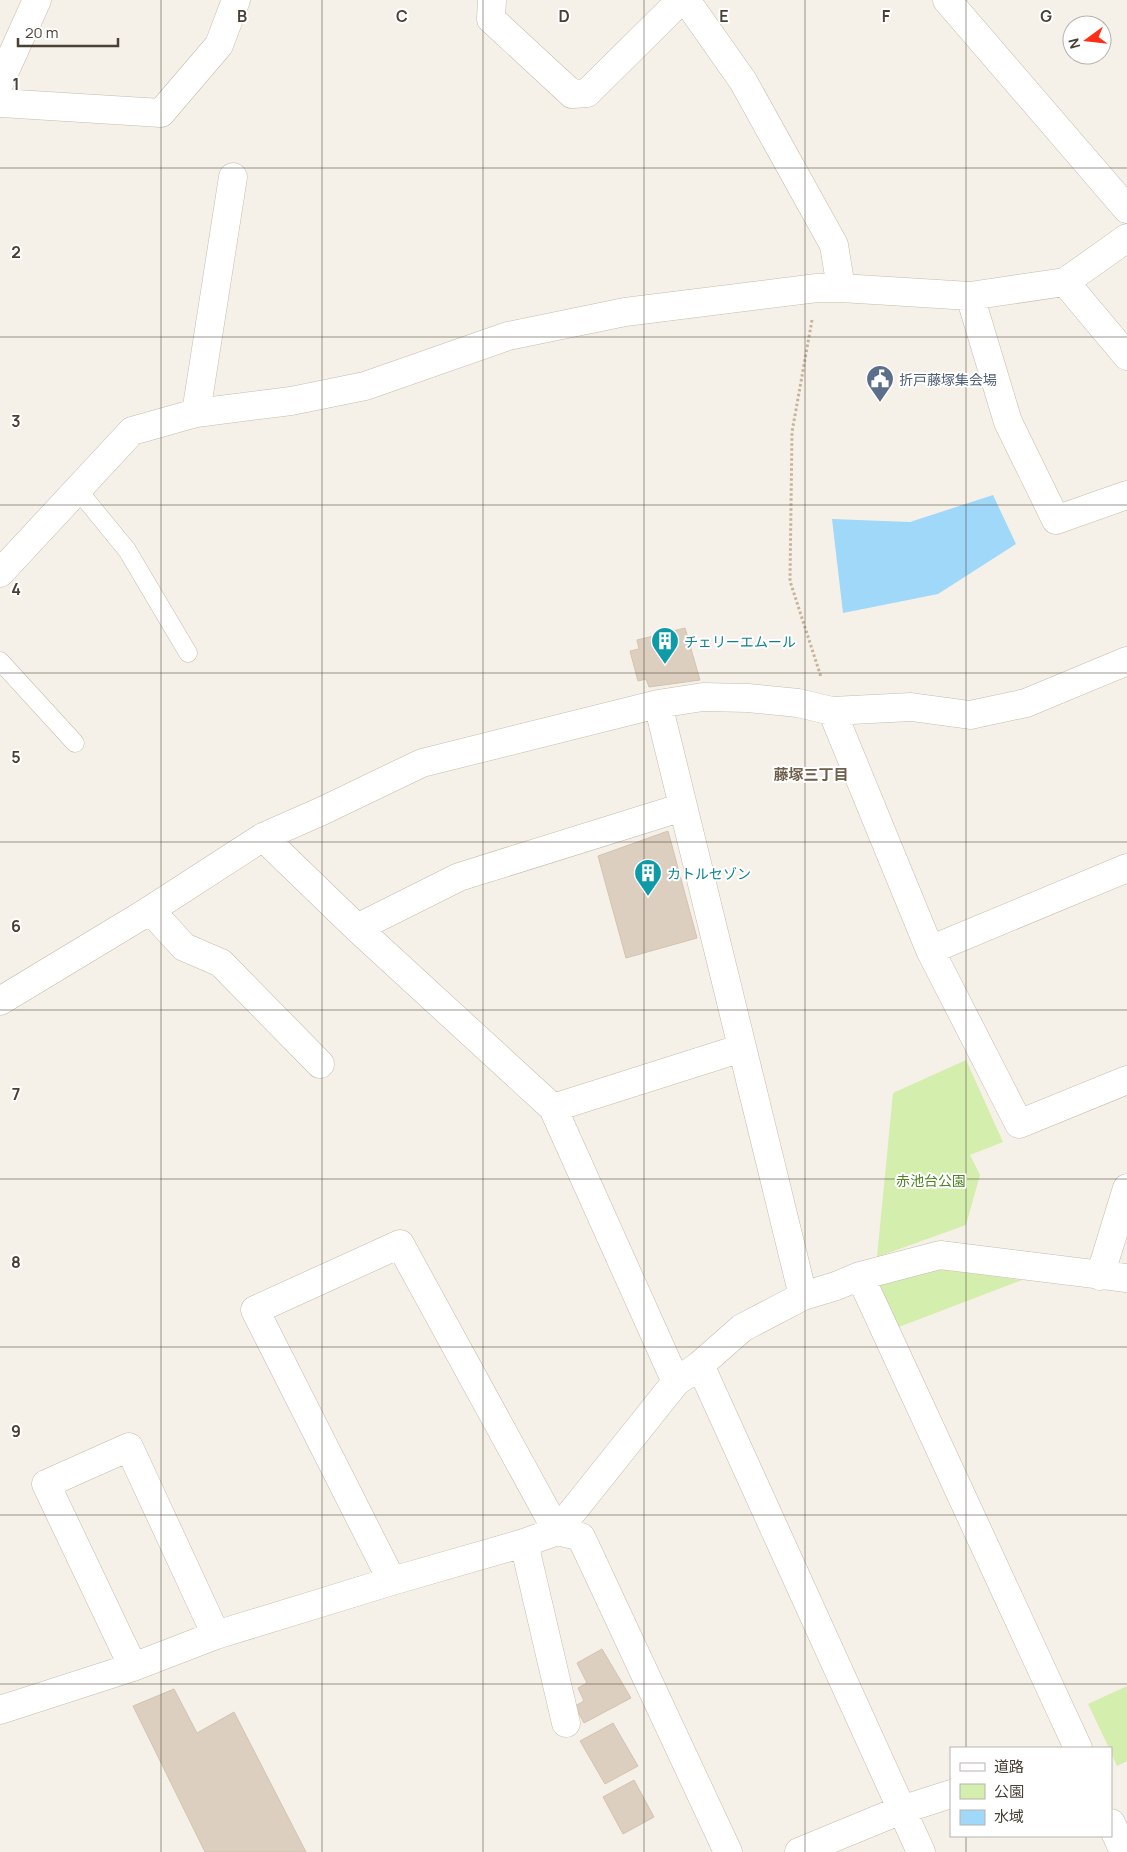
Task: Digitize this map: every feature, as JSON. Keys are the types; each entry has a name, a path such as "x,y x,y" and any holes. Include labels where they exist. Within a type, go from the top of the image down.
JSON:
{"street":[{"path":"0,82 37,0"},
{"path":"0,103 161,113 219,45 236,0"},
{"path":"492,0 491,19 572,94 586,92 682,0 692,10 743,81 834,245 829,288"},
{"path":"947,0 1127,209"},
{"path":"196,413 233,176"},
{"path":"0,573 132,431 196,413 291,401 365,386 518,334 625,312 829,288 970,296 1065,282 1127,238"},
{"path":"1065,282 1127,356"},
{"path":"970,296 1008,422 1056,520 1127,495"},
{"path":"0,1001 150,910 263,837 422,764 658,704 703,697 748,698 798,703 832,711 911,707 970,714 1026,704 1127,661"},
{"path":"658,704 802,1296"},
{"path":"832,711 930,950 1019,1124 1127,1080"},
{"path":"357,928 459,877 682,807"},
{"path":"263,837 357,928 553,1108 676,1382"},
{"path":"930,950 1127,868"},
{"path":"150,910 184,947 221,963 320,1064"},
{"path":"553,1108 742,1048"},
{"path":"1100,1276 1127,1188"},
{"path":"392,1581 255,1310 400,1244 557,1531 581,1537 728,1852"},
{"path":"0,1710 133,1667 216,1635 524,1543 557,1531 676,1382 700,1365 742,1328 802,1296 836,1286 860,1276 940,1255 1127,1278"},
{"path":"860,1276 1078,1747"},
{"path":"700,1365 921,1852"},
{"path":"133,1667 46,1484 129,1447 216,1635"},
{"path":"524,1543 566,1723"},
{"path":"798,1852 902,1810 950,1794"},
{"path":"1112,1825 1124,1852"}],"lane":[{"path":"76,490 127,550 188,653"},
{"path":"0,661 75,744"}],"path":[{"path":"829,288 792,432 790,581 832,711"}],"green space":[{"name":"赤池台公園","path":"966,1060 1003,1142 970,1155 980,1175 966,1225 877,1257 893,1093"},
{"path":"939,1269 1022,1280 899,1327 879,1285"},
{"path":"1127,1686 1127,1761 1117,1766 1112,1755 1112,1747 1109,1747 1088,1704"}],"water":[{"path":"993,495 1016,544 938,594 843,613 832,519 910,522"}],"building":[{"name":"チェリーエムール","path":"685,628 700,680 649,687 646,679 638,681 630,651 639,649 637,640"},
{"name":"カトルセゾン","path":"668,831 697,938 626,958 598,856"},
{"path":"602,1649 631,1698 584,1723 575,1706 584,1701 578,1688 587,1683 577,1663"},
{"path":"174,1689 197,1733 234,1712 306,1852 205,1852 133,1706"},
{"path":"613,1723 638,1766 605,1784 580,1741"},
{"path":"634,1780 654,1817 623,1834 603,1797"}],"place":[{"name":"折戸藤塚集会場","path":"880,403"},
{"name":"チェリーエムール","path":"665,665"},
{"name":"カトルセゾン","path":"648,897"}],"district":[{"name":"藤塚三丁目","path":"811,774"}]}
